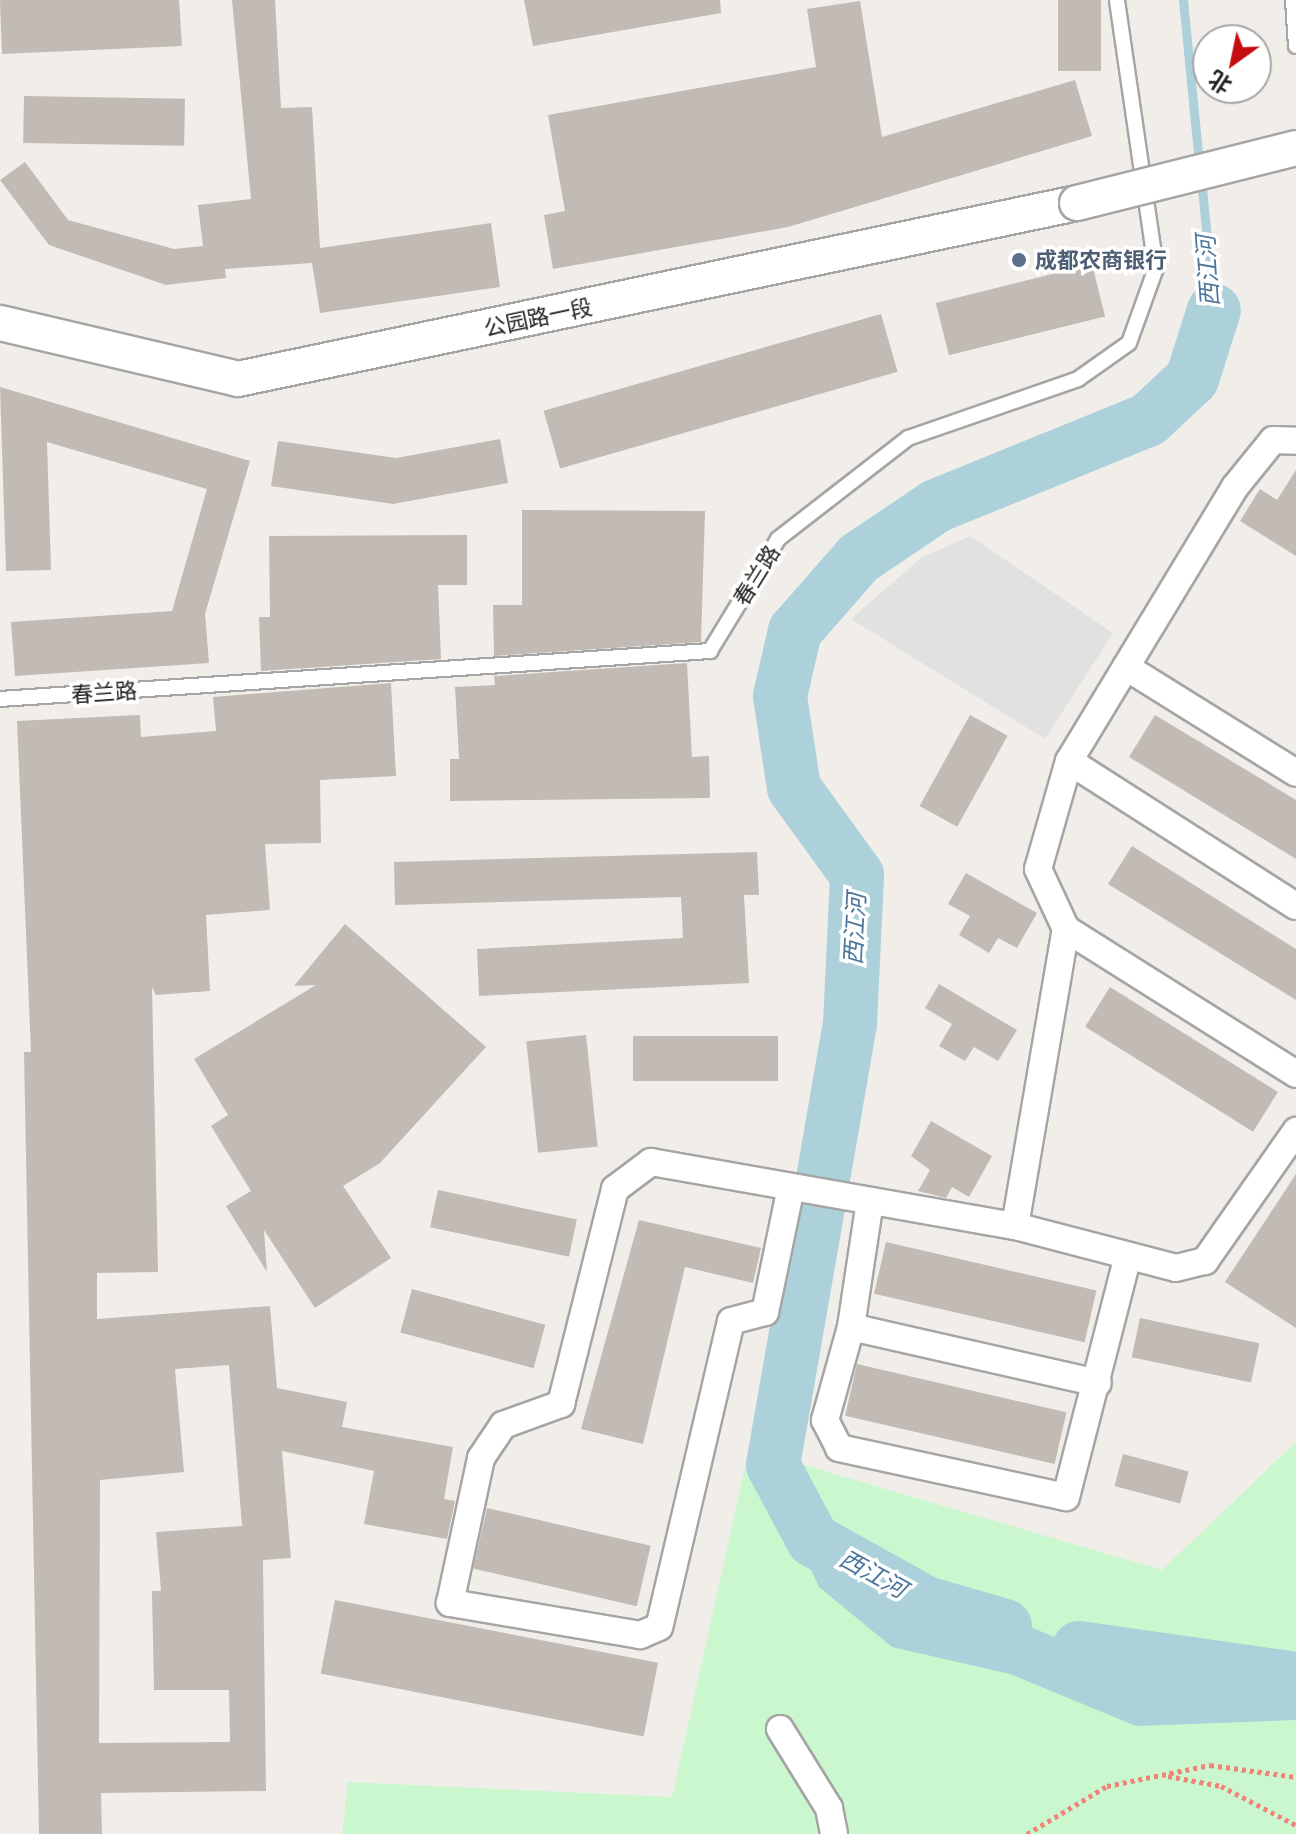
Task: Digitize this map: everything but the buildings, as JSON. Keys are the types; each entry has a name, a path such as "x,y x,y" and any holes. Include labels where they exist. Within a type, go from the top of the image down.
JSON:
{"street":[{"name":"公园路一段","path":"0,323 238,379 1077,203 1296,148"},
{"path":"1296,441 1273,440 1235,487 1069,761 1038,869 1066,929 1296,1074"},
{"path":"1126,667 1296,773"},
{"path":"1069,761 1296,906"},
{"path":"1015,1226 1066,929"},
{"path":"796,1188 765,1312 731,1321 659,1627 640,1635 450,1603 481,1458 503,1425 561,1404 615,1189 651,1162 1015,1226 1176,1268 1205,1261 1296,1131"},
{"path":"870,1201 851,1327 825,1420 839,1448 1066,1497 1098,1383 1128,1256"},
{"path":"851,1327 1098,1383"},
{"path":"780,1729 829,1808 834,1834"}],"lane":[{"name":"春兰路","path":"0,699 710,651 778,539 908,438 1078,379 1129,343 1156,268 1117,0"},
{"path":"1293,0 1296,46"}],"path":[{"path":"1027,1834 1107,1786 1210,1765 1296,1777"},
{"path":"1162,1775 1221,1786 1296,1825"}],"green space":[{"path":"1296,1442 1296,1834 342,1834 348,1782 672,1797 749,1449 1162,1570"}],"shaded area":[{"path":"970,536 1113,633 1045,739 851,619 921,558"}],"water":[{"path":"793,1530 904,1606 974,1604 1089,1651 1296,1685 1296,1720 1136,1726 1010,1674 892,1647 819,1587"}],"waterway":[{"name":"西江河","path":"1183,0 1199,164"},
{"name":"西江河","path":"1201,178 1214,310"},
{"name":"西江河","path":"1005,1626 926,1603 813,1540 773,1465 850,1024 857,875 794,788 780,696 795,631 859,558 936,506 1148,420 1192,379 1214,310"},
{"name":"西江河","path":"1079,1648 1296,1679"}],"place":[{"name":"成都农商银行","path":"1019,260"}]}
